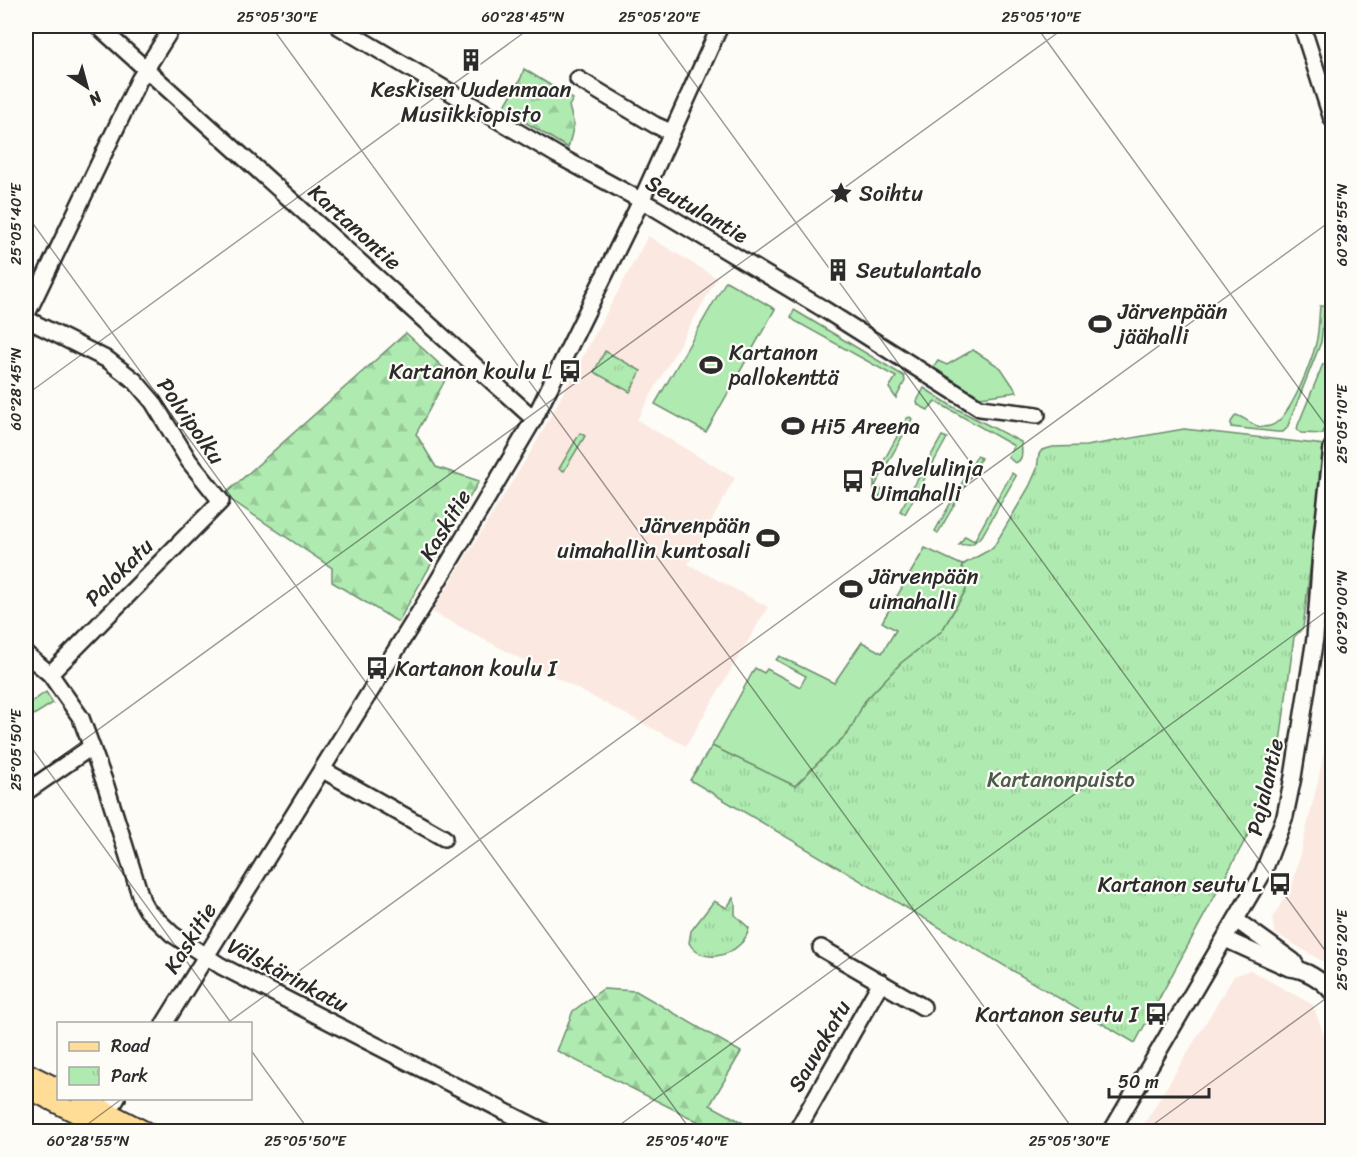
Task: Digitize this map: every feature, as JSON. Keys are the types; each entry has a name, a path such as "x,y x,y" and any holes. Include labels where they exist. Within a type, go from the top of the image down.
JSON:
{"main road":[{"path":"26,1072 57,1088"},
{"path":"26,1088 107,1120 147,1131"},
{"path":"83,1100 107,1120"}],"street":[{"name":"Kartanontie","path":"98,26 534,419"},
{"path":"26,318 139,80 173,26"},
{"name":"Seutulantie","path":"338,26 822,308 980,408 1037,415"},
{"name":"Kaskitie","path":"165,1022 323,770 534,419 641,201 720,26"},
{"path":"1302,26 1332,119"},
{"path":"578,79 655,125 671,132"},
{"name":"Polvipolku","path":"26,318 108,360 135,381 153,402 189,461 221,501"},
{"name":"Pajalantie","path":"1111,1131 1263,873 1285,816 1314,650 1322,538 1332,447"},
{"name":"Palokatu","path":"50,674 221,501"},
{"path":"1317,611 1332,614"},
{"name":"Välskärinkatu","path":"26,654 50,674 81,718 142,901 147,910 172,934 205,956 323,1019 545,1131"},
{"path":"26,792 91,747"},
{"path":"323,770 444,838"},
{"path":"1236,920 1293,961 1298,969"},
{"path":"1225,939 1289,968 1298,969 1322,982 1332,992"},
{"path":"821,948 924,1007"},
{"name":"Sauvakatu","path":"796,1131 881,982"}],"shaded area":[{"path":"648,236 717,278 637,420 735,478 688,564 768,607 686,746 432,612 536,443"},
{"path":"1332,708 1332,967 1275,933 1272,919 1293,883 1319,777"},
{"path":"1250,970 1313,1005 1332,1057 1332,1131 1140,1131 1234,976"}],"green space":[{"path":"524,69 573,99 569,106 574,125 568,148 503,109"},
{"name":"Kartanon pallokenttä","path":"726,281 775,309 706,432 655,404"},
{"path":"1320,306 1325,306 1321,342 1287,428 1283,432 1277,432 1231,427 1231,422 1236,415 1264,427 1278,422 1285,413 1300,387 1311,359 1317,338"},
{"path":"794,310 904,376 905,381 896,398 889,388 896,377 795,321 791,317"},
{"path":"406,333 449,373 416,434 436,467 479,481 398,622 332,582 332,568 224,495"},
{"path":"973,350 1001,368 1017,392 980,397 932,369 938,361 947,365"},
{"path":"605,351 641,371 630,392 594,372"},
{"path":"1323,364 1327,364 1330,393 1323,434 1301,433 1297,430 1298,425"},
{"path":"924,388 953,407 1021,442 1020,460 1015,463 1008,457 1014,446 935,401 928,410 918,405 917,401"},
{"path":"907,418 912,419 875,486 884,491 879,497 874,490 874,479"},
{"name":"Kartanonpuisto","path":"1184,429 1325,445 1303,628 1294,637 1277,765 1256,820 1135,1043 690,780 712,746 795,786 849,732 865,701 901,663 942,631 966,590 962,565 993,548 1029,487 1042,450 1053,447 1086,446"},
{"path":"580,433 585,436 564,471 559,469"},
{"path":"942,436 947,438 905,514 900,511"},
{"path":"977,456 981,458 938,533 935,531"},
{"path":"1012,473 1016,476 982,536 972,544 959,545 965,536 974,541"},
{"path":"925,548 962,565 966,590 942,631 901,663 865,701 849,732 795,786 712,746 755,668 764,673 767,669 800,687 806,676 776,660 779,656 834,683 862,642 882,653 896,630 882,622"},
{"path":"46,692 53,703 26,720 26,706"},
{"path":"733,898 735,915 749,928 746,937 732,951 722,955 704,955 695,951 689,943 691,931 714,901 727,908"},
{"path":"603,989 636,991 741,1052 710,1105 758,1131 717,1131 557,1051 573,1011"}],"place":[{"name":"Keskisen Uudenmaan Musiikkiopisto","path":"471,60"},
{"name":"Soihtu","path":"841,193"},
{"name":"Seutulantalo","path":"838,270"},
{"name":"Järvenpään jäähalli","path":"1100,324"},
{"name":"Kartanon pallokenttä","path":"711,365"},
{"name":"Kartanon koulu L","path":"570,371"},
{"name":"Hi5 Areena","path":"793,426"},
{"name":"Palvelulinja Uimahalli","path":"853,481"},
{"name":"Järvenpään uimahallin kuntosali","path":"768,538"},
{"name":"Järvenpään uimahalli","path":"851,589"},
{"name":"Kartanon koulu I","path":"377,668"},
{"name":"Kartanon seutu L","path":"1280,884"},
{"name":"Kartanon seutu I","path":"1156,1014"}]}
